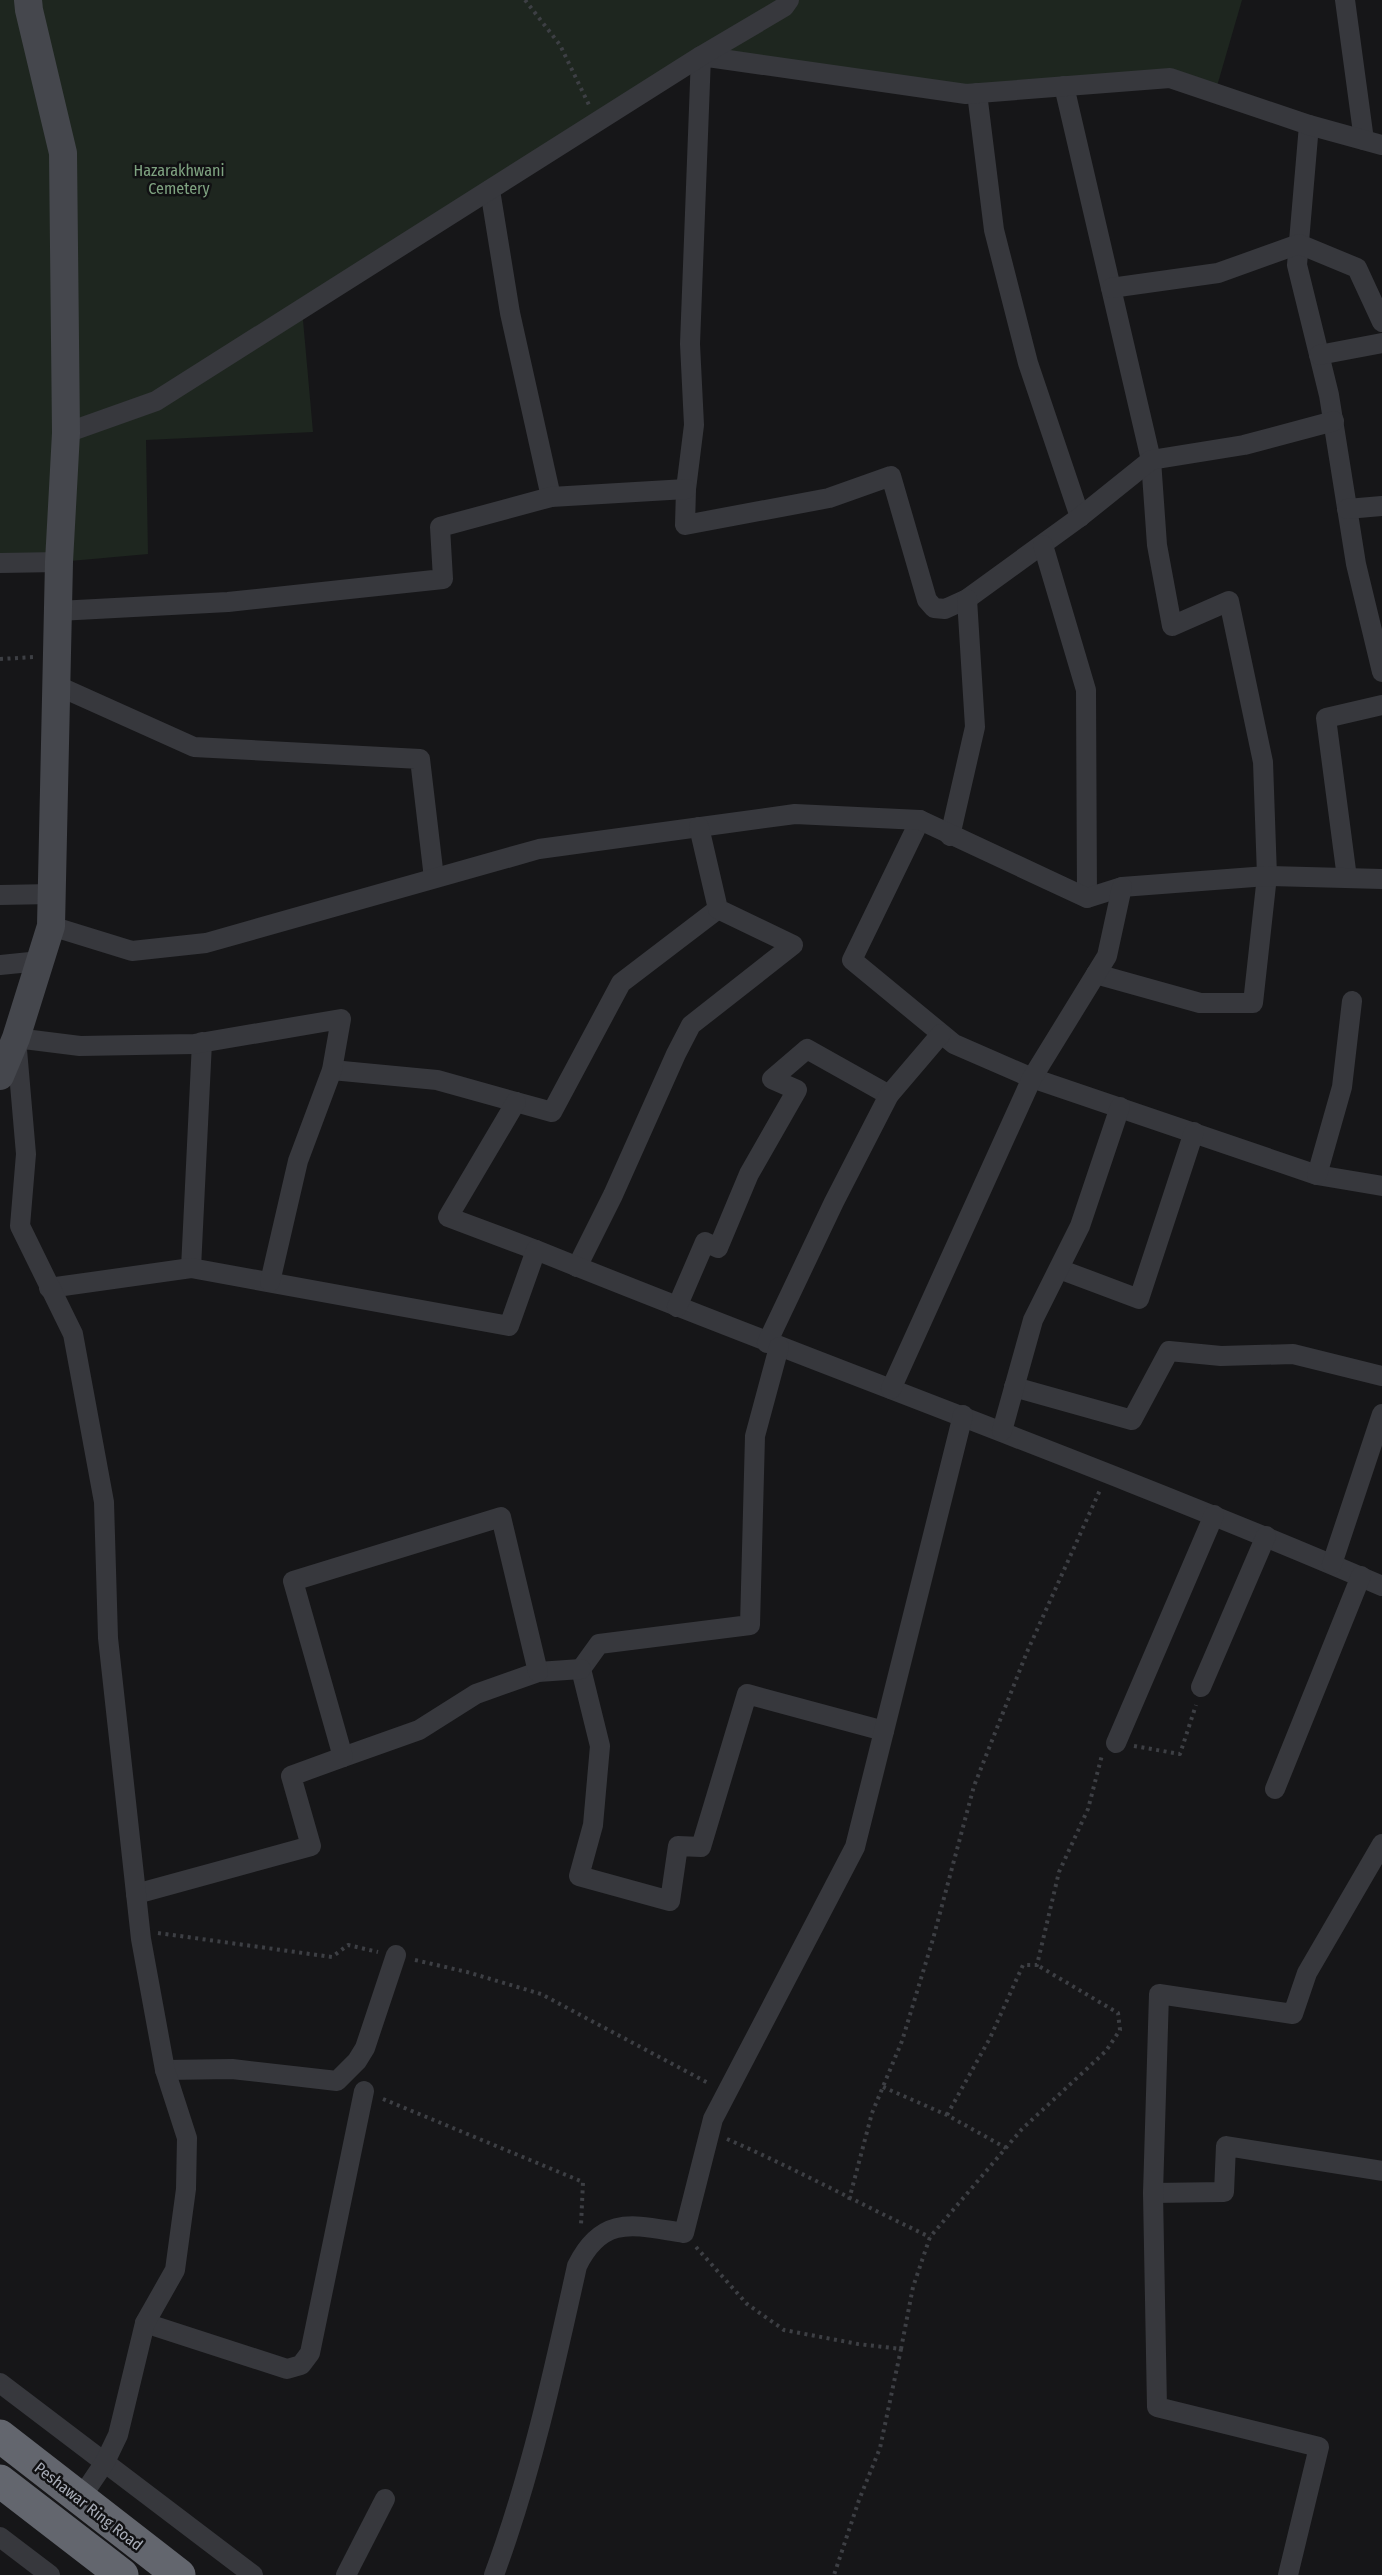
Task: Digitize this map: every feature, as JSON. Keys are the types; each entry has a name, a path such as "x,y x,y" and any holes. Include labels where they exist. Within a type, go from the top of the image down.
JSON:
{"highway":[{"name":"Peshawar Ring Road","path":"0,2436 179,2575"},
{"name":"Peshawar Ring Road","path":"0,2481 122,2575"}],"main road":[{"path":"0,1076 16,1038 51,926 59,562 66,434 63,153 28,10 28,0"}],"street":[{"path":"66,434 156,401 701,56 783,7 789,0"},
{"path":"701,56 966,94 1170,78 1310,125 1373,143 1345,0"},
{"path":"701,56 690,344 694,425 686,489 685,525 829,498 891,476 927,600 934,608 945,609 967,599 1043,545 1151,460 1244,445 1334,422"},
{"path":"1064,86 1151,460 1157,545 1172,626 1229,601 1263,762 1267,876 1253,1004 1200,1003 1096,974"},
{"path":"978,93 994,230 1028,363 1080,517"},
{"path":"1310,125 1297,265 1334,422 1356,564 1381,667"},
{"path":"490,190 510,314 551,497"},
{"path":"1111,288 1218,273 1299,244 1357,267 1382,322"},
{"path":"1319,355 1382,343"},
{"path":"58,610 228,602 443,579 440,527 551,497 686,489"},
{"path":"1347,509 1382,506"},
{"path":"1043,545 1086,690 1087,898"},
{"path":"0,563 59,562"},
{"path":"950,836 975,727 967,599"},
{"path":"56,685 194,747 420,759 434,878"},
{"path":"1347,878 1326,718 1382,705"},
{"path":"51,926 132,951 206,943 538,849 795,814 920,820 950,836 1087,898 1122,887 1267,876 1382,879"},
{"path":"920,820 852,960 941,1034 954,1044 1032,1078 1317,1175 1382,1186"},
{"path":"699,827 718,909"},
{"path":"891,1389 1032,1078 1107,956 1122,887"},
{"path":"0,895 52,894"},
{"path":"332,1070 437,1080 552,1112 621,983 718,909"},
{"path":"577,1267 613,1196 675,1054 691,1025 793,945 718,909"},
{"path":"0,965 40,961"},
{"path":"1317,1175 1342,1087 1352,1002"},
{"path":"80,2499 105,2462 118,2435 145,2323 175,2270 186,2189 187,2138 165,2070 140,1930 108,1638 104,1502 73,1334 20,1226 26,1154 16,1038 80,1046 202,1042 341,1019 332,1070 298,1161 270,1282"},
{"path":"884,1731 747,1694 701,1847 678,1846 670,1900 579,1876 593,1825 600,1746 581,1669 599,1644 750,1625 754,1436 773,1345 834,1202 889,1095 941,1034"},
{"path":"191,1268 202,1042"},
{"path":"677,1307 705,1242 718,1248 749,1174 797,1090 772,1079 807,1050 889,1095"},
{"path":"516,1102 448,1216 773,1345 963,1415 1266,1536 1382,1586"},
{"path":"1002,1431 1034,1320 1080,1226 1120,1107"},
{"path":"1059,1269 1139,1299 1194,1132"},
{"path":"49,1288 191,1268 509,1326 536,1250"},
{"path":"1014,1387 1132,1420 1169,1350 1221,1356 1293,1354 1382,1376"},
{"path":"1332,1564 1382,1414"},
{"path":"494,2575 514,2518 551,2383 580,2259 594,2240 611,2230 627,2225 684,2234 713,2119 855,1847 963,1415"},
{"path":"1116,1743 1214,1515"},
{"path":"343,1757 293,1581 501,1517 538,1672"},
{"path":"1202,1687 1266,1536"},
{"path":"1275,1789 1360,1576"},
{"path":"136,1894 311,1846 291,1776 419,1730 476,1694 538,1672 581,1669"},
{"path":"1288,2575 1318,2447 1157,2407 1153,2193 1159,1994 1293,2014 1307,1973 1382,1844"},
{"path":"165,2070 232,2069 337,2081 357,2061 365,2048 396,1956"},
{"path":"145,2323 287,2369 301,2365 310,2353 364,2091"},
{"path":"1153,2193 1224,2192 1226,2146 1382,2171"},
{"path":"0,2382 253,2575"},
{"path":"346,2575 385,2499"},
{"path":"0,2537 50,2575"}],"path":[{"path":"525,0 560,45 597,122"},
{"path":"0,659 57,656"},
{"path":"849,2200 872,2113 902,2041 933,1939 974,1786 1027,1652 1107,1473"},
{"path":"1037,1965 1059,1872 1088,1809 1106,1741 1179,1754 1202,1687"},
{"path":"140,1930 332,1957 348,1945 467,1972 541,1994 726,2093"},
{"path":"834,2575 859,2500 880,2448 913,2287 930,2237 1022,2129 1106,2051 1120,2030 1118,2013 1037,1965 1023,1965 990,2038 947,2115"},
{"path":"883,2087 947,2115 1006,2148"},
{"path":"364,2091 583,2182 580,2259"},
{"path":"710,2132 782,2164 849,2200 930,2237"},
{"path":"684,2234 747,2304 784,2330 858,2344 901,2349"}],"green space":[{"name":"Hazarakhwani Cemetery","path":"0,0 1242,0 1215,93 1170,78 966,94 701,56 302,309 313,432 146,440 148,554 59,562 0,563"}]}
